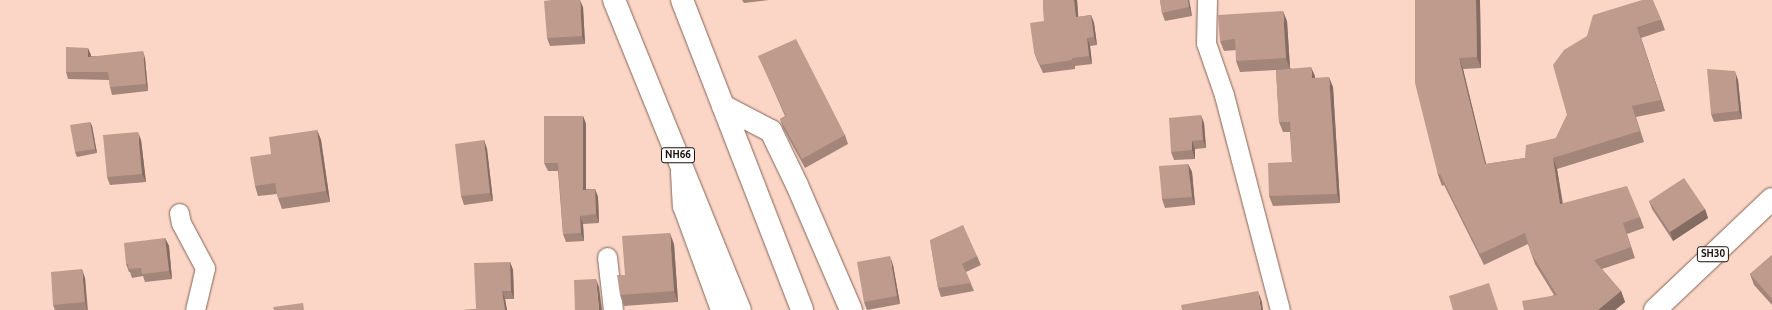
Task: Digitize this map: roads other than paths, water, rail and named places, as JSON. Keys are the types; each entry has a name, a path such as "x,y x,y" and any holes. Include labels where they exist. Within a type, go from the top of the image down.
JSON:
{"main road":[{"name":"NH66","path":"614,0 682,164 740,310"},
{"path":"682,0 802,310"},
{"path":"723,106 771,131 797,185 851,310"},
{"path":"682,164 684,206 722,310"},
{"name":"SH30","path":"1655,310 1772,199"}],"street":[{"path":"1207,0 1206,43 1224,95 1280,310"},
{"path":"179,213 181,223 205,268 195,310"},
{"path":"607,257 613,310"}]}
